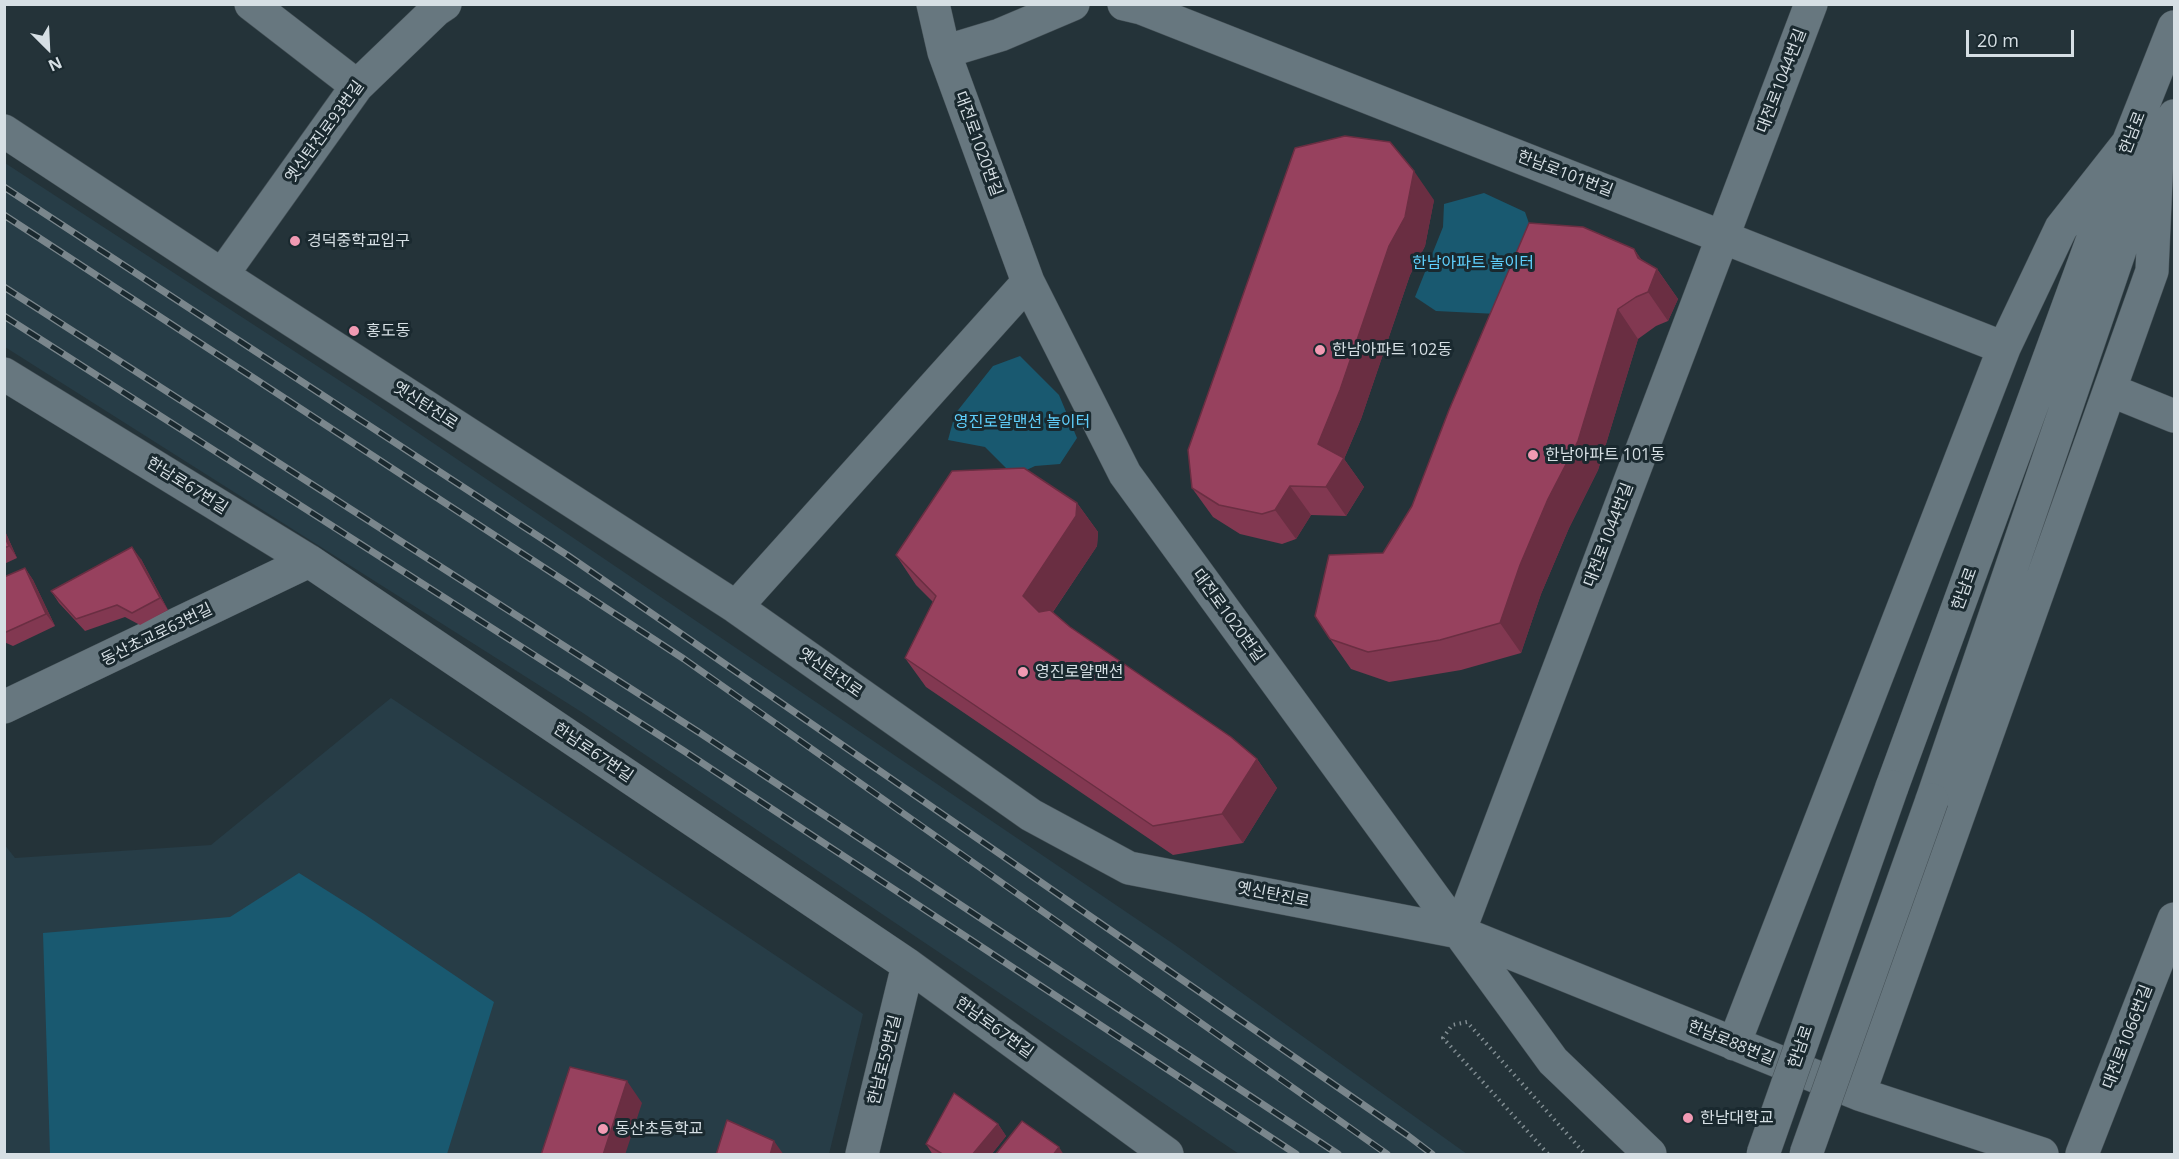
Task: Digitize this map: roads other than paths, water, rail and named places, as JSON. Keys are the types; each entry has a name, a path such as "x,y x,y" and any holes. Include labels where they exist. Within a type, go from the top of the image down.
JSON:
{"street":[{"path":"251,4 357,86"},
{"name":"옛신탄진로93번길","path":"222,275 357,86 445,4"},
{"name":"대전로1020번길","path":"933,4 944,52 1028,282 1125,474 1459,932"},
{"path":"944,52 1000,35 1073,4"},
{"name":"한남로101번길","path":"1124,4 1141,8 2004,348"},
{"name":"대전로1044번길","path":"1459,932 1811,4"},
{"name":"한남로","path":"1763,1155 1892,787 2128,143 2175,27"},
{"name":"한남로","path":"1806,1155 1932,800 2121,247 2175,116"},
{"name":"옛신탄진로","path":"4,131 222,275 736,607 1031,815 1128,868 1459,932"},
{"path":"1734,1044 2004,348 2061,228 2128,143"},
{"path":"1859,1094 2152,271 2157,157"},
{"path":"736,607 1028,282"},
{"name":"한남로67번길","path":"7,378 309,561 908,965 1167,1155"},
{"path":"2110,390 2175,416"},
{"name":"동산초교로63번길","path":"4,707 309,561"},
{"name":"대전로1066번길","path":"2082,1155 2175,919"},
{"path":"1459,932 1554,1061 1650,1155"},
{"name":"한남로88번길","path":"1459,932 1859,1094 2042,1155"},
{"name":"한남로59번길","path":"862,1155 908,965"}],"railway":[{"path":"4,187 567,555 1432,1154"},
{"path":"4,215 684,659 1387,1154"},
{"path":"4,287 700,733 1338,1154"},
{"path":"4,316 684,751 1296,1154"}],"place":[{"name":"경덕중학교입구","path":"295,241"},
{"name":"홍도동","path":"354,331"},
{"name":"한남아파트 102동","path":"1320,350"},
{"name":"한남아파트 101동","path":"1533,455"},
{"name":"영진로얄맨션","path":"1023,672"},
{"name":"한남대학교","path":"1688,1118"},
{"name":"동산초등학교","path":"603,1129"}],"park label":[{"name":"한남아파트 놀이터","path":"1473,263"},
{"name":"영진로얄맨션 놀이터","path":"1022,422"}]}
